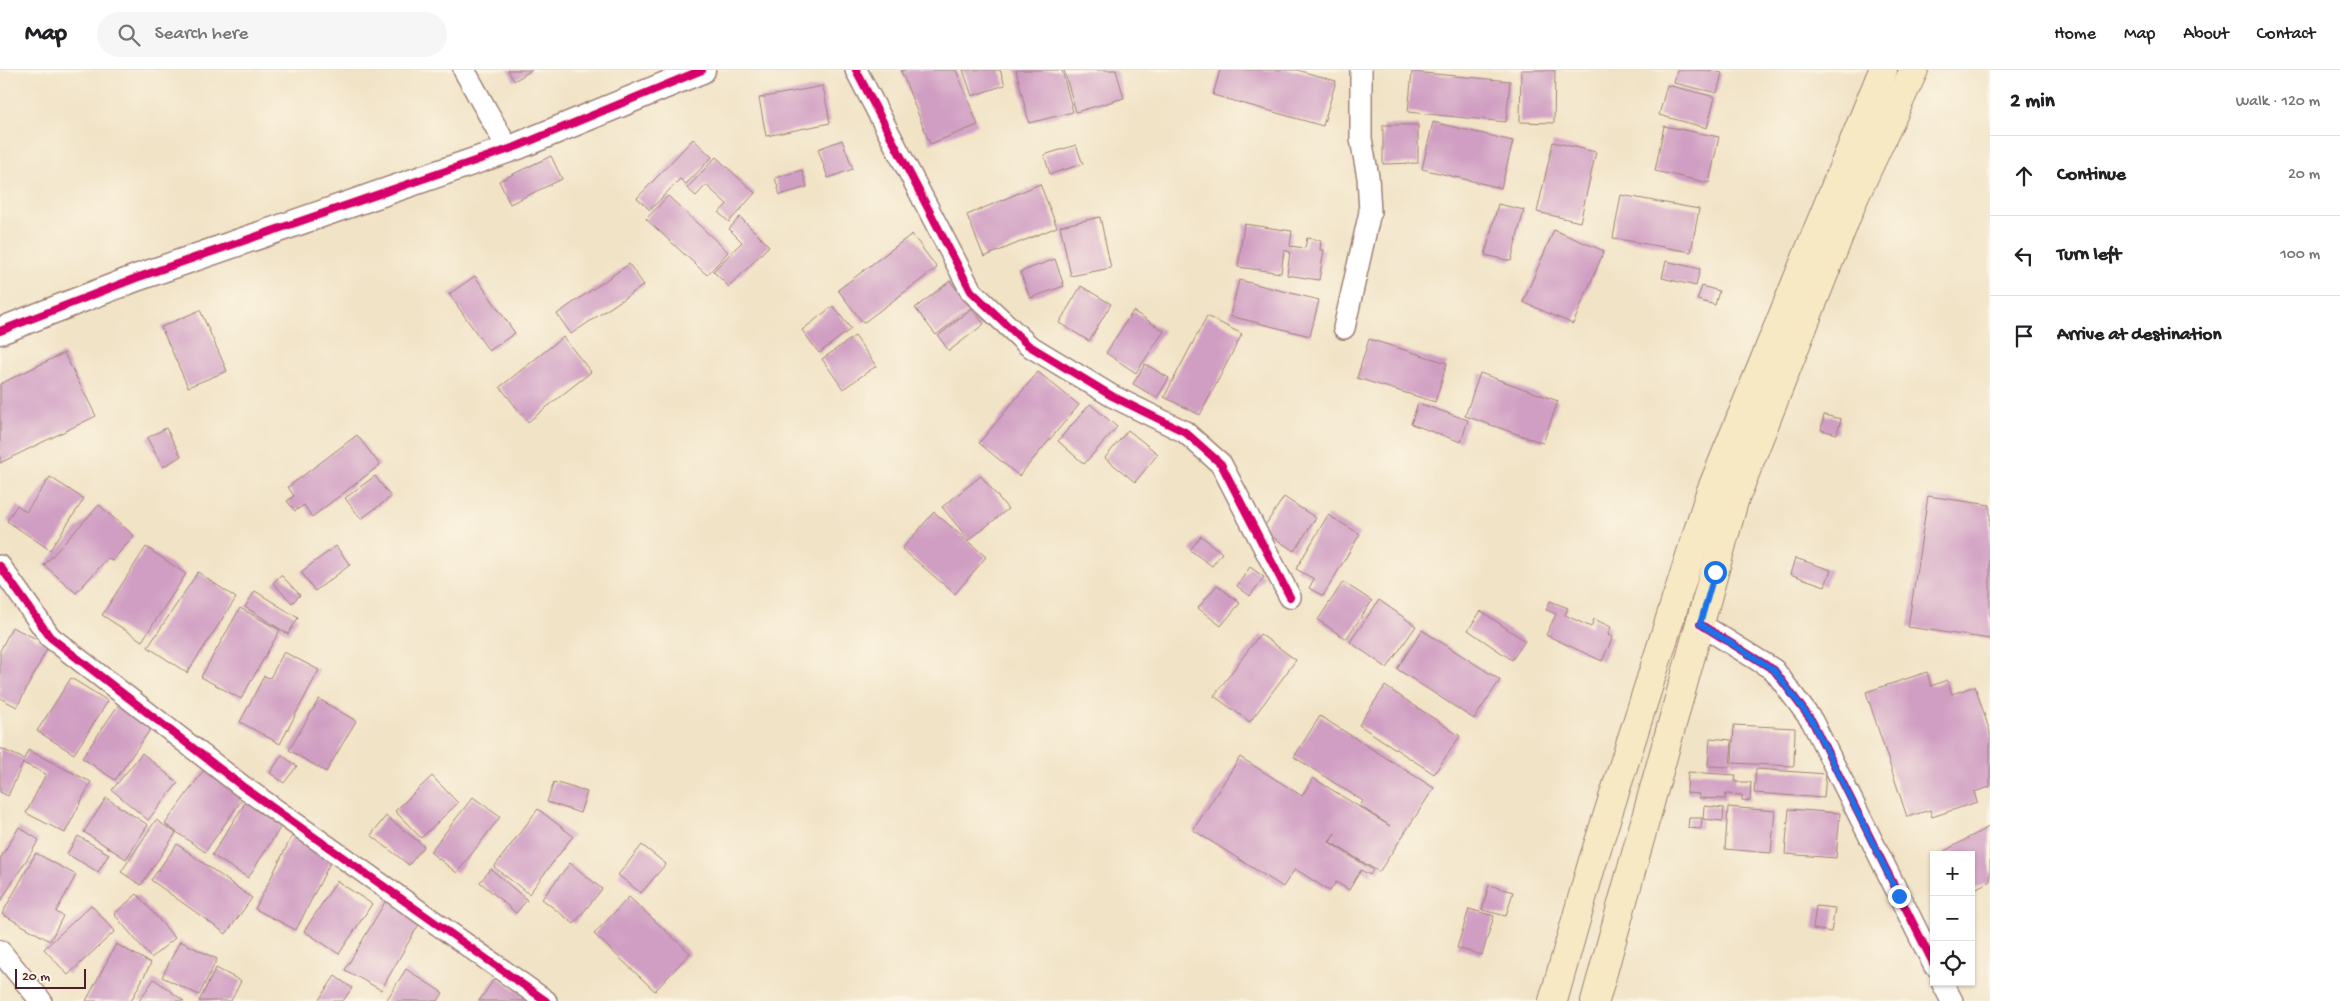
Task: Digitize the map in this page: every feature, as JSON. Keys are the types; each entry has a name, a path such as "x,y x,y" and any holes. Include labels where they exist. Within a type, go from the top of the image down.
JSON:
{"main road":[{"path":"1553,1001 1591,867 1710,493 1883,70"},
{"path":"1596,1001 1734,501 1854,198 1914,70"}],"street":[{"path":"464,70 508,149"},
{"path":"0,330 136,278 508,149 702,70"},
{"path":"856,70 972,291 1028,345 1112,396 1185,432 1221,464 1290,597"},
{"path":"1344,328 1370,212 1368,177 1361,139 1361,70"},
{"path":"0,566 50,637 242,786 546,1001"},
{"path":"1700,624 1774,670 1812,721 1930,957"},
{"path":"0,951 41,1001"},
{"path":"1944,986 1952,1001"}],"building":[{"path":"508,70 532,70 514,81"},
{"path":"956,70 978,125 930,144 901,71"},
{"path":"963,70 1000,70 1005,85 972,96"},
{"path":"1016,70 1062,70 1073,112 1029,123"},
{"path":"1064,70 1116,70 1124,98 1076,112"},
{"path":"1220,70 1297,70 1336,81 1323,126 1213,95"},
{"path":"1521,70 1555,70 1554,123 1520,122"},
{"path":"1677,70 1708,70 1722,73 1717,93 1674,83"},
{"path":"1412,72 1510,81 1506,122 1408,112"},
{"path":"1667,85 1715,97 1707,128 1659,115"},
{"path":"823,86 830,123 766,136 759,98"},
{"path":"1433,122 1513,141 1501,188 1422,169"},
{"path":"1383,125 1418,125 1418,163 1383,164"},
{"path":"1664,126 1719,137 1709,183 1655,171"},
{"path":"693,139 712,157 686,184 680,179 650,210 637,198"},
{"path":"842,140 853,169 828,178 818,149"},
{"path":"1553,142 1596,152 1580,222 1537,212"},
{"path":"1076,145 1083,164 1050,174 1044,155"},
{"path":"551,156 562,179 510,204 499,181"},
{"path":"716,157 755,193 729,222 719,213 727,204 706,185 696,196 687,188"},
{"path":"802,170 807,187 780,195 775,178"},
{"path":"1040,184 1057,227 984,257 967,215"},
{"path":"1621,195 1699,209 1691,252 1613,238"},
{"path":"668,196 728,252 707,275 646,219"},
{"path":"1498,204 1524,210 1511,261 1485,255"},
{"path":"740,217 769,246 729,287 713,271 742,242 729,229"},
{"path":"1100,217 1111,268 1071,276 1060,226"},
{"path":"1244,224 1292,231 1290,246 1305,248 1307,238 1321,240 1320,250 1324,250 1319,280 1287,275 1290,252 1284,250 1281,273 1238,267"},
{"path":"1554,230 1604,251 1573,324 1523,302"},
{"path":"912,234 937,268 863,323 838,290"},
{"path":"1055,259 1064,286 1030,298 1020,272"},
{"path":"1666,261 1700,269 1696,286 1662,278"},
{"path":"629,264 644,285 571,334 557,314"},
{"path":"475,276 515,333 489,351 449,294"},
{"path":"1239,280 1319,300 1310,336 1230,316"},
{"path":"950,281 971,308 936,335 915,308"},
{"path":"1081,286 1111,304 1089,341 1059,323"},
{"path":"1702,286 1719,291 1715,305 1697,300"},
{"path":"833,306 851,329 819,353 802,330"},
{"path":"972,309 984,324 949,351 938,336"},
{"path":"200,310 227,371 188,387 161,327"},
{"path":"1133,311 1164,331 1136,373 1106,353"},
{"path":"1207,316 1242,334 1200,415 1164,397"},
{"path":"855,336 876,366 843,389 822,359"},
{"path":"563,337 591,372 528,422 500,387"},
{"path":"1369,339 1447,363 1435,402 1357,378"},
{"path":"64,353 96,416 0,463 0,384"},
{"path":"1145,364 1169,378 1157,398 1133,384"},
{"path":"1038,372 1079,405 1019,476 979,443"},
{"path":"1480,373 1558,401 1543,443 1465,416"},
{"path":"1418,403 1468,420 1461,442 1411,424"},
{"path":"1090,404 1117,427 1084,464 1058,441"},
{"path":"1824,415 1841,419 1837,434 1821,430"},
{"path":"166,428 181,456 163,467 147,438"},
{"path":"1128,430 1158,454 1135,482 1105,458"},
{"path":"357,435 380,465 312,517 304,505 295,511 287,501 294,496 288,487"},
{"path":"375,476 391,497 361,519 345,498"},
{"path":"981,476 1008,509 969,540 942,507"},
{"path":"50,477 84,499 50,550 7,521 17,505 26,512"},
{"path":"1928,496 1990,505 1990,639 1908,627"},
{"path":"1284,497 1316,518 1294,551 1262,530"},
{"path":"99,505 134,536 112,561 108,558 76,593 44,565"},
{"path":"934,512 986,557 955,594 902,549"},
{"path":"1328,515 1360,534 1323,596 1309,588 1314,579 1296,569"},
{"path":"1201,536 1222,553 1212,566 1190,550"},
{"path":"336,546 350,565 315,591 301,572"},
{"path":"146,547 186,574 142,641 102,615"},
{"path":"1795,558 1831,570 1825,586 1790,574"},
{"path":"1250,567 1264,577 1250,596 1237,586"},
{"path":"198,572 236,598 187,673 148,647"},
{"path":"281,575 300,595 292,603 273,583"},
{"path":"1343,582 1372,601 1346,639 1318,620"},
{"path":"1217,585 1240,603 1221,626 1198,608"},
{"path":"255,591 298,618 288,634 245,607"},
{"path":"1379,600 1416,626 1387,668 1350,642"},
{"path":"1550,601 1568,608 1565,615 1591,627 1594,619 1611,627 1608,635 1613,637 1602,661 1546,635 1556,614 1546,610"},
{"path":"240,608 280,630 241,699 201,677"},
{"path":"1481,611 1525,641 1512,660 1468,630"},
{"path":"12,627 49,645 17,707 0,698 0,651"},
{"path":"1422,630 1500,680 1474,719 1397,669"},
{"path":"1260,634 1296,660 1250,722 1214,696"},
{"path":"284,652 319,670 280,744 240,722 264,676 270,678"},
{"path":"1927,672 1931,686 1947,680 1952,694 1975,686 1990,732 1990,787 1974,792 1977,802 1932,817 1930,810 1907,817 1866,692"},
{"path":"71,678 108,701 74,754 37,731"},
{"path":"1385,686 1460,736 1434,774 1359,725"},
{"path":"319,699 356,721 326,772 289,750"},
{"path":"119,704 152,727 115,780 82,758"},
{"path":"1320,716 1434,788 1379,872 1330,842 1335,833 1329,842 1373,870 1370,875 1361,870 1349,890 1336,882 1330,891 1295,869 1283,887 1193,830 1240,757 1302,796 1313,778 1390,826 1360,806 1363,801 1294,757"},
{"path":"1734,725 1795,728 1794,766 1732,763"},
{"path":"1710,738 1732,740 1730,767 1708,766"},
{"path":"0,748 24,759 28,750 91,782 65,833 26,813 46,774 23,763 8,796 0,792"},
{"path":"142,753 178,783 148,820 112,790"},
{"path":"282,755 297,766 284,783 270,773"},
{"path":"209,763 248,791 205,852 165,824"},
{"path":"1756,769 1826,774 1824,798 1754,793"},
{"path":"1688,772 1736,775 1735,782 1751,782 1750,801 1742,800 1742,795 1726,794 1725,799 1699,798 1699,794 1687,793"},
{"path":"432,776 458,803 421,838 395,811"},
{"path":"554,782 587,792 580,813 547,802"},
{"path":"250,795 287,817 248,878 212,855"},
{"path":"473,797 500,817 457,873 430,852"},
{"path":"106,798 148,825 126,859 84,832"},
{"path":"1704,806 1724,808 1723,821 1703,819"},
{"path":"1728,807 1775,811 1771,853 1725,849"},
{"path":"538,809 573,836 529,894 494,867"},
{"path":"1789,809 1840,813 1836,858 1785,854"},
{"path":"386,816 424,846 409,865 371,835"},
{"path":"1689,818 1702,818 1701,829 1688,828"},
{"path":"156,820 176,833 141,885 121,872"},
{"path":"1990,826 1990,881 1975,889 1975,851 1945,851"},
{"path":"19,827 39,840 0,902 0,859"},
{"path":"78,836 109,854 98,872 67,854"},
{"path":"292,836 333,857 296,930 255,909"},
{"path":"177,844 252,898 226,934 151,880"},
{"path":"642,845 666,864 641,893 618,875"},
{"path":"36,853 76,875 56,912 63,916 50,941 2,914"},
{"path":"570,863 602,889 574,924 542,899"},
{"path":"491,869 527,900 516,913 480,882"},
{"path":"337,881 372,904 339,954 304,931"},
{"path":"1489,885 1513,892 1506,916 1482,910"},
{"path":"137,894 175,938 151,958 114,914"},
{"path":"388,897 423,917 381,990 345,970"},
{"path":"629,897 690,953 655,991 594,934"},
{"path":"91,905 115,931 68,975 44,949"},
{"path":"1816,906 1835,908 1831,932 1813,929"},
{"path":"1469,909 1494,916 1482,955 1457,948"},
{"path":"180,941 217,959 199,995 162,977"},
{"path":"116,944 151,963 131,1001 86,1001"},
{"path":"216,968 241,981 231,1001 199,1001"},
{"path":"406,969 443,993 438,1001 386,1001"},
{"path":"335,976 352,988 343,1001 318,1001"},
{"path":"496,976 532,1001 479,1001"},
{"path":"154,979 184,1001 139,1001"}],"cycle path":[{"path":"0,331 136,278 518,146 702,70"},
{"path":"856,70 971,291 1028,345 1112,396 1185,432 1221,464 1290,597"},
{"path":"0,566 50,637 242,786 546,1001"},
{"path":"1700,624 1774,670 1812,721 1930,957"}],"route":[{"path":"1715,572 1700,624 1739,646 1774,670 1803,708 1812,721 1899,896"}]}
